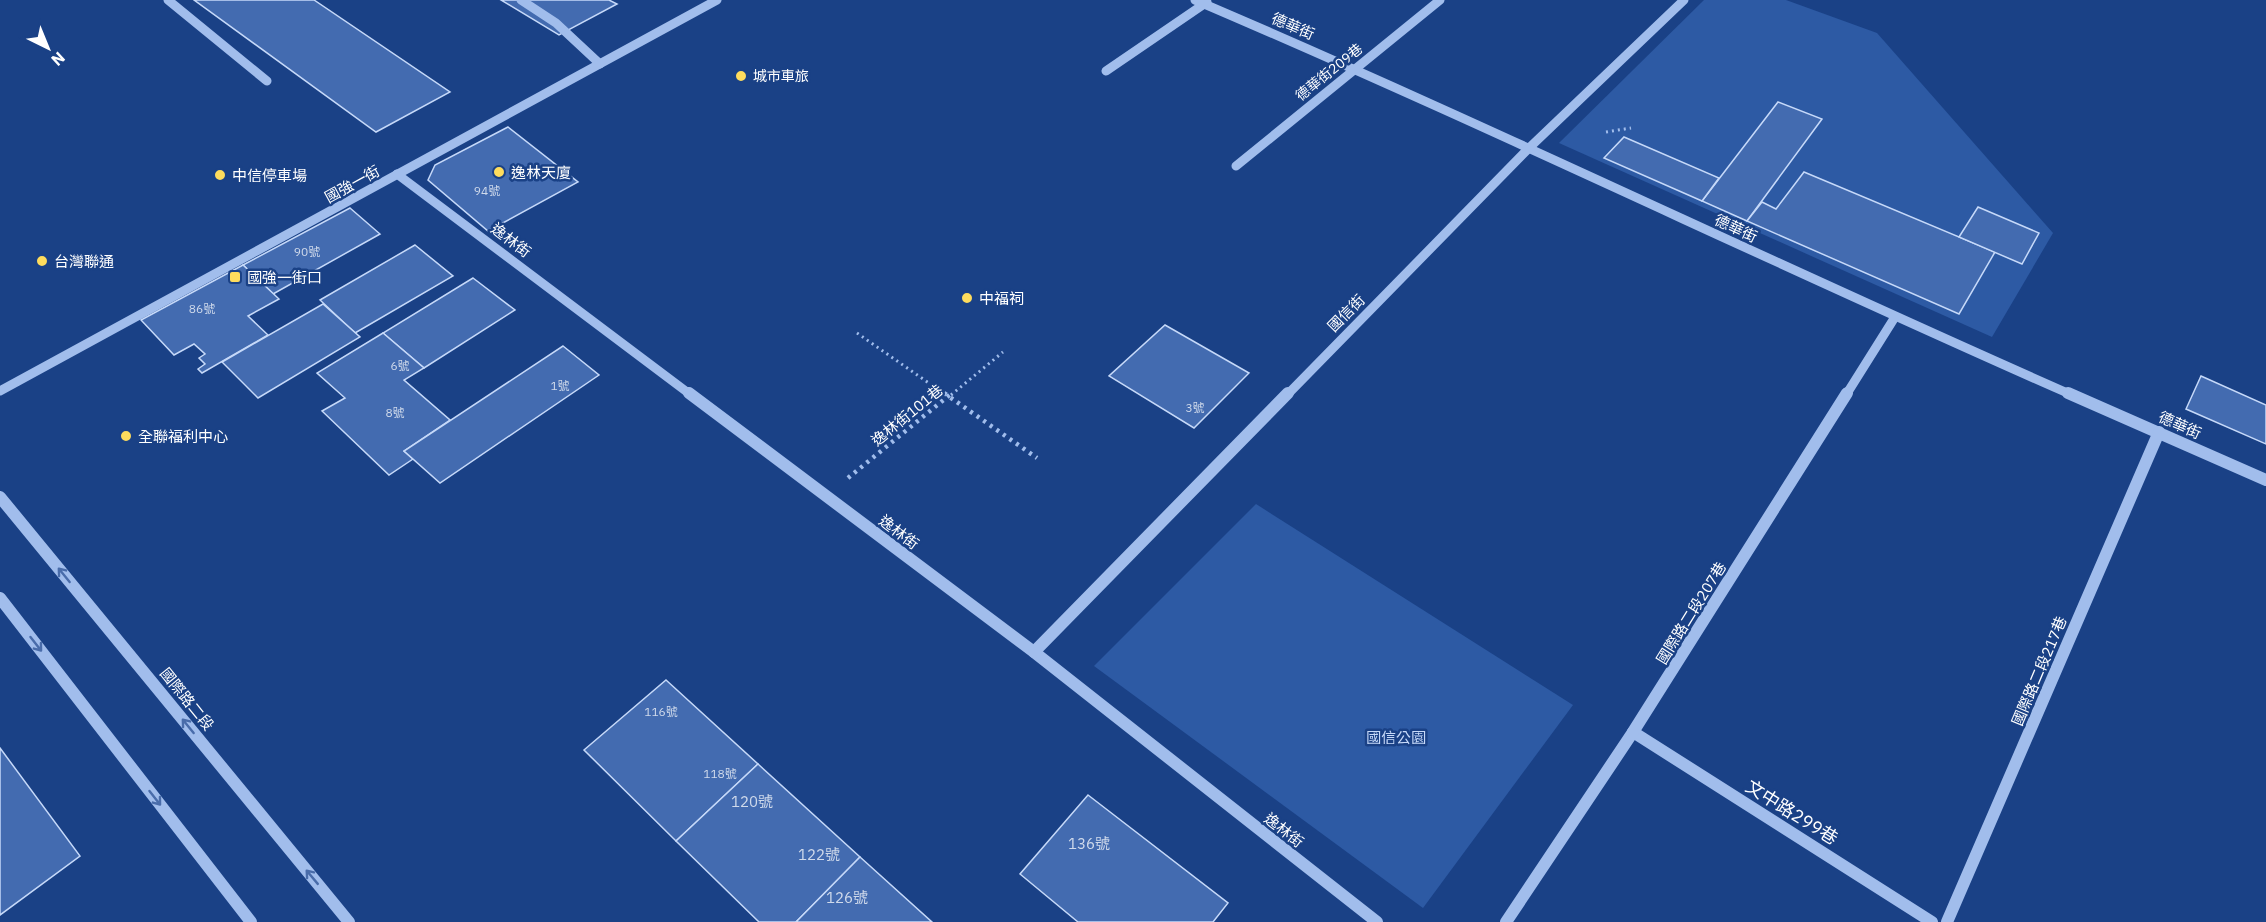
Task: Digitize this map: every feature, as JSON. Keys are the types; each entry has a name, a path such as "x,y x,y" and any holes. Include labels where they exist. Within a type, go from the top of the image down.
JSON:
{"street":[{"path":"168,0 267,81"},
{"path":"521,0 556,23 600,64"},
{"name":"國強一街","path":"0,391 717,0"},
{"name":"德華街209巷","path":"1236,166 1440,0"},
{"name":"國信街","path":"1034,652 1528,149 1684,0"},
{"path":"1106,71 1203,1"},
{"name":"德華街","path":"1203,1 1354,68 1895,318 2266,480"},
{"name":"逸林街","path":"398,174 1034,652 1377,922"},
{"name":"國際路二段207巷","path":"1506,922 1633,732 1895,318"},
{"name":"國際路二段217巷","path":"1947,922 2159,432"},
{"name":"國際路二段","path":"0,497 349,922"},
{"path":"0,598 251,922"},
{"name":"文中路299巷","path":"1633,732 1932,922"}],"path":[{"path":"1606,132 1631,128"},
{"path":"856,333 1037,458"},
{"name":"逸林街101巷","path":"826,496 1003,352"}],"green space":[{"path":"1704,0 1786,0 1877,33 2053,233 1992,337 1559,143"},
{"name":"國信公園","path":"1256,504 1573,705 1423,908 1094,666"}],"building":[{"path":"194,0 314,0 450,92 376,132"},
{"path":"501,0 609,0 617,4 559,35"},
{"path":"1778,102 1822,119 1747,221 1702,201"},
{"name":"逸林天廈","path":"508,127 578,182 488,231 428,180 435,165"},
{"path":"1624,137 1719,178 1702,201 1604,158"},
{"path":"1804,172 1995,252 1959,314 1747,221 1762,202 1776,209"},
{"path":"1978,207 2039,233 2022,264 1959,237"},
{"path":"350,208 380,234 273,294 243,265"},
{"path":"415,245 453,276 355,333 320,300"},
{"path":"243,265 279,299 248,316 268,335 202,373 198,369 205,364 199,358 205,354 194,344 174,355 141,320"},
{"path":"473,278 515,310 424,368 383,333"},
{"path":"323,304 360,337 258,398 222,362"},
{"path":"1165,325 1249,373 1194,428 1109,376"},
{"path":"383,333 424,368 404,380 450,420 404,451 413,459 389,475 322,411 345,398 317,373"},
{"path":"563,346 599,375 440,483 404,451"},
{"path":"2201,376 2266,405 2266,444 2186,409"},
{"path":"666,680 758,764 676,841 584,750"},
{"path":"0,748 80,856 0,915"},
{"path":"758,764 860,857 796,922 759,922 676,841"},
{"path":"1088,795 1228,903 1213,922 1078,922 1020,874"},
{"path":"860,857 932,922 796,922"}],"place":[{"name":"城市車旅","path":"741,76"},
{"name":"逸林天廈","path":"499,172"},
{"name":"中信停車場","path":"220,175"},
{"name":"台灣聯通","path":"42,261"},
{"name":"國強一街口","path":"235,277"},
{"name":"中福祠","path":"967,298"},
{"name":"全聯福利中心","path":"126,436"}]}
